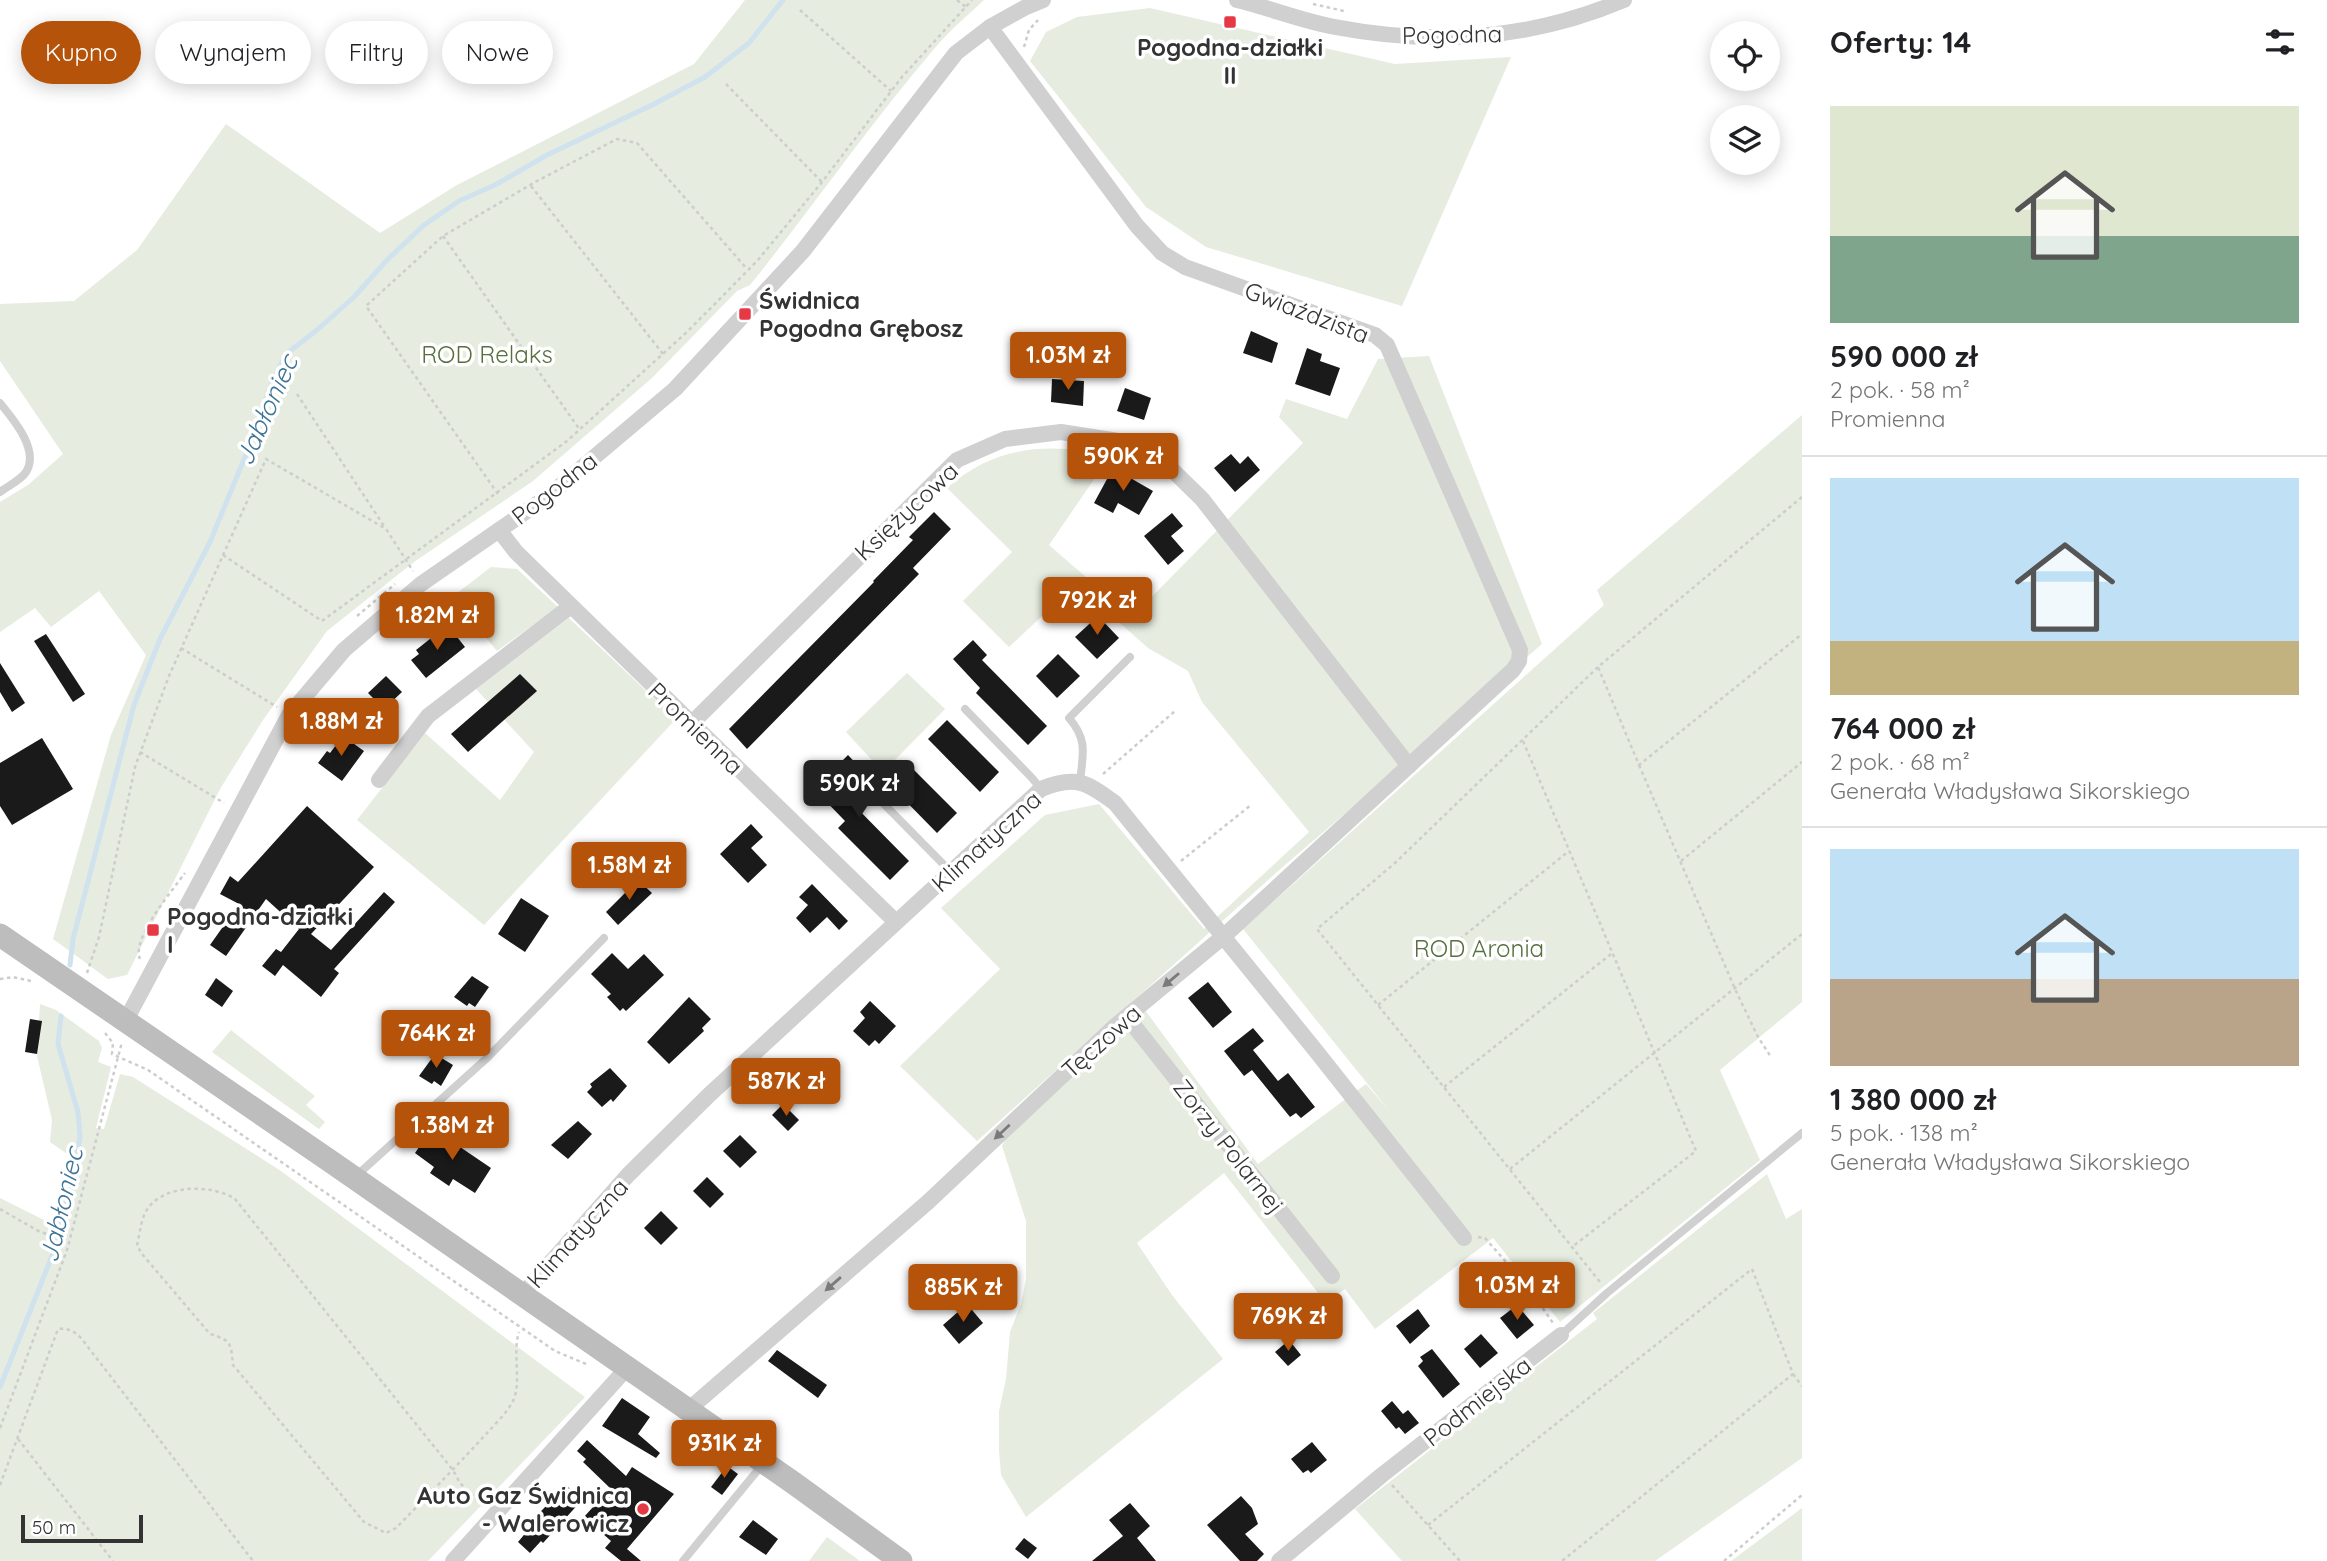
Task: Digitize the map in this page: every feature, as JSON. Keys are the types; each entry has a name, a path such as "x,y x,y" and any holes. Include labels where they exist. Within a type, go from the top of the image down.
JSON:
{"street":[{"name":"Pogodna","path":"1237,0 1333,27 1426,39 1465,38 1562,23 1624,0"},
{"name":"Pogodna","path":"126,1020 289,715 344,650 417,578 499,530 547,497 676,390 803,251 956,53 990,27 1037,2"},
{"name":"Gwiaździsta","path":"990,27 1137,226 1162,253 1185,267 1375,335 1387,345 1520,650 1519,661 1513,670"},
{"name":"Księżycowa","path":"692,723 957,460 1005,439 1061,432 1118,441 1163,461 1202,499 1409,766"},
{"name":"Promienna","path":"499,530 516,552 896,922"},
{"path":"379,780 428,716 571,606"},
{"name":"Tęczowa","path":"692,1406 928,1202 1127,1017 1224,936 1513,670"},
{"name":"Klimatyczna","path":"522,1295 582,1225 709,1095 1041,789 1060,781 1086,784"},
{"path":"1086,784 1115,803 1464,1238"},
{"path":"1,938 82,989 522,1295 622,1373 692,1406 763,1462 901,1561"},
{"name":"Zorzy Polarnej","path":"1127,1017 1332,1276"},
{"name":"Podmiejska","path":"1279,1561 1382,1475 1561,1335"},
{"path":"453,1561 622,1373"}],"lane":[{"path":"0,403 30,450 31,463 25,474 0,492"},
{"path":"1086,784 1080,730 1069,718 1130,657"},
{"path":"965,709 1041,789"},
{"path":"875,795 951,872"},
{"path":"354,1178 487,1058 604,938"},
{"name":"Podmiejska","path":"1561,1335 1607,1293 1802,1133"},
{"path":"682,1561 763,1462"}],"path":[{"path":"957,0 966,7"},
{"path":"223,555 322,621 404,558 498,494 580,430 663,354 748,270 822,182 891,91 972,0"},
{"path":"1302,1 1351,12"},
{"path":"1013,57 1025,47 1029,30 1038,20 1037,2"},
{"path":"800,10 891,91"},
{"path":"726,85 822,182"},
{"path":"498,494 366,306 443,236 530,185 617,139 637,143 748,270"},
{"path":"530,185 663,354"},
{"path":"443,236 580,430"},
{"path":"297,394 417,578"},
{"path":"82,989 99,937 140,752 181,648 266,459 386,529"},
{"path":"1607,1293 1317,929 1395,863 1598,667 1802,497"},
{"path":"404,577 417,578"},
{"path":"351,621 395,583"},
{"path":"1639,765 1802,634"},
{"path":"181,648 278,708 284,699"},
{"path":"1598,667 1735,989 1758,1037 1771,1057"},
{"path":"1086,784 1175,711"},
{"path":"1522,740 1696,1151 1572,1247"},
{"path":"140,752 238,811"},
{"path":"1681,862 1802,762"},
{"path":"1170,870 1251,805"},
{"path":"1378,1005 1569,851"},
{"path":"137,949 145,930 187,869"},
{"path":"1510,1169 1802,934"},
{"path":"1444,1087 1612,953"},
{"path":"0,979 13,977 41,986"},
{"path":"0,1428 69,1240 119,1056 126,1020"},
{"path":"103,1031 113,1042 112,1054 148,1070 555,1351 622,1373"},
{"path":"494,1516 460,1483 453,1470 235,1199 208,1188 160,1195 146,1209 137,1245 142,1254 209,1334 225,1338 231,1346 233,1365 364,1522 386,1533 396,1528 453,1470 513,1401 516,1389 515,1344 519,1332"},
{"path":"0,1209 40,1232 69,1240"},
{"path":"1464,1238 1485,1238 1529,1288 1561,1335"},
{"path":"1428,1525 1752,1269 1793,1374 1802,1385"},
{"path":"0,1485 58,1329 74,1331 253,1561"},
{"path":"1562,1561 1793,1374"},
{"path":"17,1438 113,1561"},
{"path":"1382,1475 1460,1561"},
{"path":"1724,1561 1802,1494"}],"green space":[{"name":"ROD Relaks","path":"745,0 984,0 946,36 910,78 750,285 737,291 652,378 533,481 414,562 327,631 263,720 220,789 127,975 108,979 53,939 111,735 146,655 99,591 51,627 35,608 0,632 0,502 28,485 63,454 0,361 0,304 74,301 137,250 226,124 380,233 457,185 694,64"},
{"path":"1150,8 1395,64 1511,57 1402,306 1206,247 1146,207 1030,61 1046,32 1077,17"},
{"path":"1429,356 1542,644 1278,871 977,1141 900,1066 1000,969 941,908 1045,815 1099,804 1204,929 1309,832 1202,702 1188,671 1148,648 1076,584 1009,647 963,601 1012,552 947,488 984,463 1024,451 1066,449 1110,456 1049,545 1132,617 1303,443 1279,417 1286,399 1347,419 1378,359"},
{"name":"ROD Aronia","path":"1802,415 1802,1002 1720,1070 1760,1160 1560,1322 1493,1238 1375,1329 1345,1289 1326,1303 1224,1173 1137,1243 1172,1295 1223,1359 1026,1517 1001,1475 999,1450 999,1411 1006,1379 1010,1332 1021,1304 1026,1279 1026,1221 1002,1146 1007,1136 1145,1010 1258,1164 1366,1084 1391,1113 1243,929 1604,605 1597,590"},
{"path":"491,567 517,569 558,607 497,651 452,597"},
{"path":"569,618 676,719 484,925 357,820 425,733 500,800 534,752 476,689"},
{"path":"907,673 945,709 883,772 846,732"},
{"path":"40,1004 56,1010 99,1041 102,1048 98,1062 111,1067 96,1128 104,1129 120,1074 133,1077 281,1171 585,1397 428,1561 0,1561 0,1198 52,1224 70,1156 50,1142 52,1120 37,1056"},
{"path":"231,1030 315,1096 306,1105 325,1122 319,1129 212,1052"},
{"path":"1767,1174 1786,1219 1802,1209 1802,1458 1655,1561 1402,1561 1355,1509 1597,1319 1593,1313"},
{"path":"1802,1508 1802,1561 1731,1561"},
{"path":"827,1537 860,1561 809,1561"}],"building":[{"path":"1251,331 1278,343 1272,363 1243,353"},
{"path":"1307,348 1322,354 1320,361 1340,368 1330,396 1295,384"},
{"path":"1052,379 1084,381 1083,406 1051,402"},
{"path":"1125,388 1151,398 1144,420 1117,411"},
{"path":"1231,454 1240,464 1248,456 1260,470 1235,492 1214,468"},
{"path":"1113,468 1153,491 1139,515 1118,503 1113,513 1094,503"},
{"path":"934,512 951,529 913,568 919,574 747,749 729,729 874,582 913,540 909,537"},
{"path":"1172,513 1183,526 1171,536 1184,551 1168,565 1144,536"},
{"path":"1098,616 1119,638 1097,659 1075,637"},
{"path":"450,628 465,647 426,678 411,660 419,654 416,650 440,631 443,634"},
{"path":"46,634 85,694 73,702 34,641"},
{"path":"973,640 987,655 982,660 1047,726 1028,745 976,693 980,688 953,659"},
{"path":"1058,654 1080,676 1057,698 1036,676"},
{"path":"0,663 25,703 12,712 0,692"},
{"path":"520,674 537,691 468,752 451,734"},
{"path":"386,676 402,692 384,709 368,693"},
{"path":"947,720 999,772 980,792 928,739"},
{"path":"343,736 364,751 342,781 318,763"},
{"path":"42,738 73,789 12,825 0,806 0,763"},
{"path":"848,755 865,773 843,794 909,861 890,880 838,828 845,821 814,789"},
{"path":"905,761 957,813 937,833 885,780"},
{"path":"307,806 374,867 311,934 331,950 384,892 395,902 334,969 339,973 321,997 283,965 275,976 262,966 276,949 281,952 299,929 266,899 226,956 210,945 239,904 220,894 230,876 238,882"},
{"path":"751,824 763,837 751,848 767,865 748,883 720,854"},
{"path":"638,880 652,893 618,925 606,912"},
{"path":"812,884 848,921 839,930 827,917 810,933 796,918 808,905 799,897"},
{"path":"521,898 549,916 525,952 498,934"},
{"path":"612,953 628,969 644,954 664,975 626,1011 623,1008 620,1011 607,997 611,994 591,974"},
{"path":"472,976 489,987 475,1007 469,1003 467,1006 454,997"},
{"path":"216,978 233,991 222,1007 205,995"},
{"path":"1208,982 1232,1012 1213,1028 1188,998"},
{"path":"689,997 711,1019 702,1028 704,1031 669,1064 647,1042"},
{"path":"870,1001 896,1026 879,1044 875,1040 869,1046 853,1031 865,1018 860,1012"},
{"path":"30,1019 42,1021 37,1054 25,1052"},
{"path":"1253,1028 1264,1041 1253,1050 1278,1081 1288,1073 1315,1107 1301,1118 1296,1113 1290,1117 1252,1070 1244,1076 1224,1051"},
{"path":"435,1054 453,1065 441,1086 419,1076"},
{"path":"610,1068 627,1086 613,1102 611,1099 602,1107 587,1092 592,1087 590,1084"},
{"path":"783,1104 799,1120 788,1131 772,1115"},
{"path":"578,1121 592,1134 568,1159 551,1145"},
{"path":"432,1128 491,1168 475,1193 453,1179 449,1186 430,1173 434,1167 415,1153"},
{"path":"740,1135 757,1152 740,1168 723,1151"},
{"path":"707,1177 724,1194 710,1208 693,1191"},
{"path":"661,1211 678,1228 661,1245 644,1228"},
{"path":"967,1304 983,1323 959,1344 943,1325"},
{"path":"1517,1305 1534,1325 1517,1339 1500,1318"},
{"path":"1418,1309 1430,1326 1410,1344 1396,1326"},
{"path":"1481,1334 1498,1353 1480,1368 1464,1349"},
{"path":"1289,1340 1301,1355 1288,1366 1275,1352"},
{"path":"1432,1349 1460,1384 1443,1398 1418,1366 1423,1361 1420,1357"},
{"path":"777,1350 827,1385 818,1398 768,1361"},
{"path":"622,1398 650,1417 638,1434 660,1453 656,1458 602,1426"},
{"path":"1392,1401 1403,1414 1408,1410 1419,1423 1405,1434 1399,1427 1396,1429 1381,1411"},
{"path":"587,1440 626,1476 632,1467 674,1494 627,1549 641,1561 621,1561 605,1548 611,1541 584,1517 610,1488 583,1462 586,1459 577,1451"},
{"path":"1312,1442 1327,1460 1311,1473 1308,1470 1303,1473 1291,1459"},
{"path":"727,1466 738,1474 722,1495 711,1487"},
{"path":"566,1485 582,1500 543,1543 541,1541 530,1553 518,1542 528,1530 526,1527"},
{"path":"1241,1496 1252,1508 1258,1524 1245,1534 1264,1554 1257,1561 1240,1561 1207,1525"},
{"path":"1130,1503 1150,1526 1137,1538 1156,1561 1092,1561 1123,1536 1109,1520"},
{"path":"753,1520 778,1539 766,1555 739,1537"},
{"path":"1024,1538 1037,1548 1028,1559 1015,1549"}],"waterway":[{"name":"Jabłoniec","path":"70,965 73,939 134,705 160,639 210,542 272,382 286,354 354,297 387,260 424,225 459,201 705,77 749,43 783,0"},
{"name":"Jabłoniec","path":"0,1387 54,1251 76,1162 80,1137 78,1112 58,1044 61,1016"}],"place":[{"name":"Pogodna-działki II","path":"1230,22"},
{"name":"Świdnica Pogodna Grębosz","path":"745,314"},
{"name":"Pogodna-działki I","path":"153,930"},
{"name":"Auto Gaz Świdnica - Walerowicz","path":"643,1509"}]}
